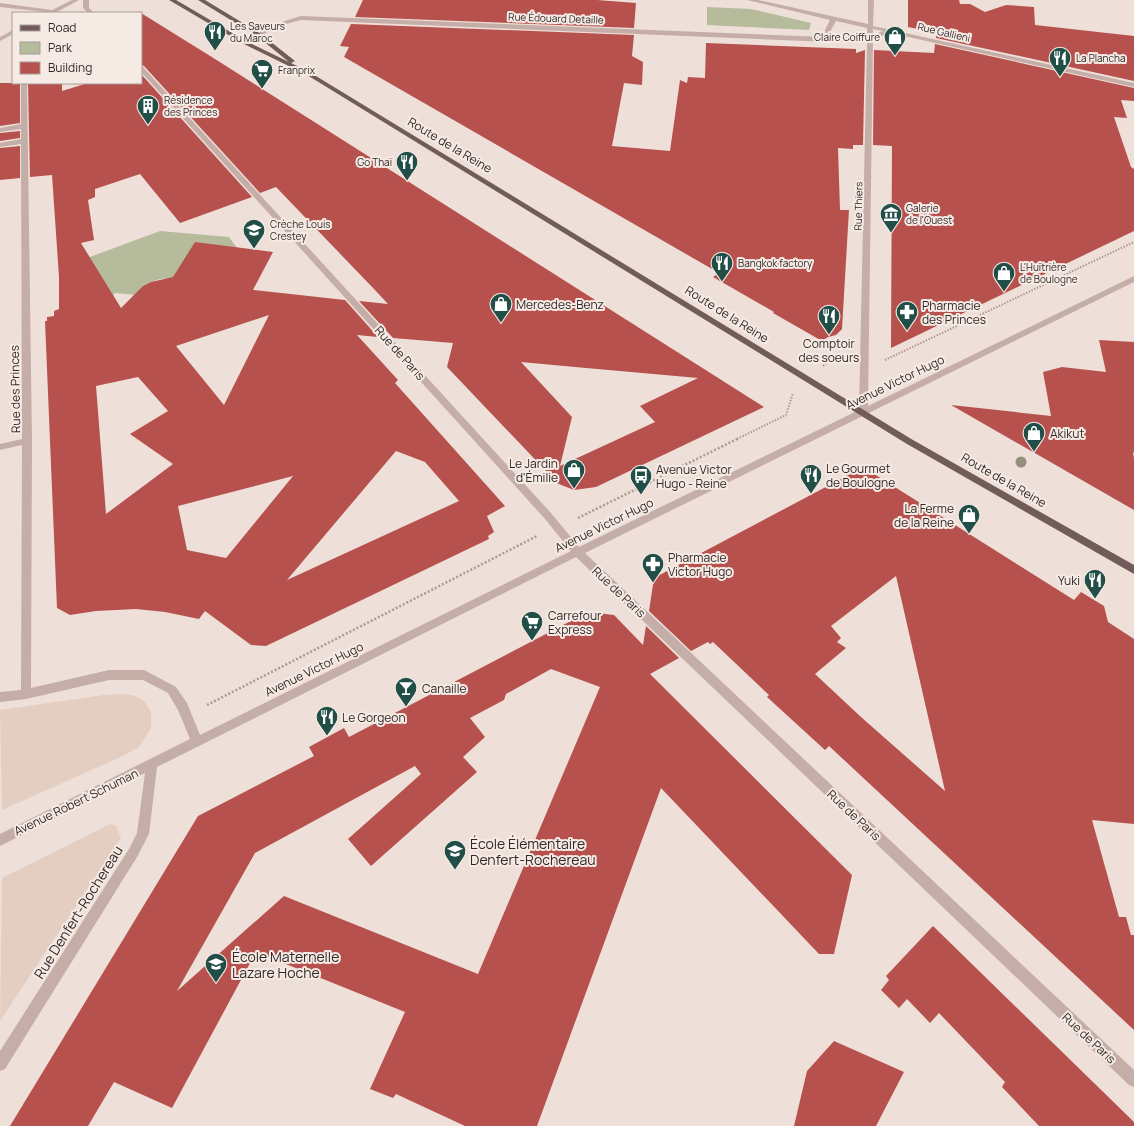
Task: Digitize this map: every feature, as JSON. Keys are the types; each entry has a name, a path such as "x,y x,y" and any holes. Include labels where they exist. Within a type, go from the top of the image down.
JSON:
{"main road":[{"name":"Route de la Reine","path":"172,0 244,42 309,74 702,313 910,442 1134,570"},
{"name":"Route de la Reine","path":"201,0 259,35 309,74"}],"street":[{"path":"54,12 76,0"},
{"path":"86,0 86,8 90,12"},
{"name":"Rue Gallieni","path":"750,0 1134,85"},
{"name":"Rue Thiers","path":"863,413 872,0"},
{"path":"0,5 46,12"},
{"name":"Rue Édouard Detaille","path":"244,42 286,22 301,18 829,40 872,38 890,31"},
{"path":"829,40 828,30 834,18"},
{"path":"0,39 12,33"},
{"name":"Rue de Paris","path":"142,69 548,516 578,553 1134,1080"},
{"name":"Rue des Princes","path":"24,84 27,441 26,694"},
{"path":"0,130 24,126"},
{"path":"0,145 24,141"},
{"name":"Avenue Victor Hugo","path":"152,765 1134,279"},
{"path":"0,447 27,441"},
{"path":"0,697 26,694 109,676 144,675 172,690 186,716 197,742"},
{"name":"Avenue Robert Schuman","path":"0,840 152,765"},
{"name":"Rue Denfert-Rochereau","path":"0,1064 129,859 143,834 152,765"}],"path":[{"name":"Avenue Victor Hugo","path":"880,363 1134,242"},
{"path":"821,368 834,357 849,360"},
{"name":"Avenue Victor Hugo","path":"186,716 539,535 558,528 786,415 791,394"}],"green space":[{"path":"707,7 751,9 811,23 809,30 707,25"},
{"path":"160,231 229,237 238,249 173,278 160,279 151,282 143,286 137,295 115,293 107,306 87,258"}],"shaded area":[{"path":"123,694 136,696 144,701 151,712 151,728 139,747 125,755 2,810 0,710 104,695"},
{"path":"110,824 116,826 121,838 0,1021 2,878"}],"building":[{"path":"363,0 597,0 636,3 634,28 355,17"},
{"path":"908,0 959,0 960,4 970,4 985,12 1006,5 1034,7 1035,25 1134,36 1134,81 936,38 937,33 908,27"},
{"path":"142,14 764,407 596,487 574,490 539,476 547,472 447,367 453,343 393,338 359,301 388,304 276,187 260,193 142,65","holes":["521,362 698,378 640,406 655,422 560,466 572,417"]},
{"path":"351,24 634,35 632,56 643,62 642,85 624,83 612,146 670,151 680,80 687,83 688,77 705,78 706,43 856,49 856,53 865,50 863,145 853,145 853,149 838,148 840,210 849,210 842,329 836,335 828,337 822,341 713,277 719,273 344,57 349,47 340,46"},
{"path":"935,44 1134,88 1134,101 1121,100 1127,118 1114,117 1131,167 1134,169 1134,231 891,348 892,146 873,145 874,50 934,53"},
{"path":"142,75 252,197 180,223 140,174 95,189 95,197 88,200 94,240 81,243 121,308 143,286 151,282 173,277 195,242 273,252 253,290 345,300 378,337 357,335 398,380 395,383 505,506 487,516 494,532 488,536 489,539 266,646 251,645 205,611 199,619 165,612 136,609 96,611 70,615 57,608 45,321 47,321 47,317 54,316 54,311 59,309 59,277 52,175 30,177 28,84 62,84 62,91 85,84 142,84","holes":["269,315 224,405 176,346","138,377 168,411 130,434 173,464 106,514 96,386","396,451 425,462 459,501 287,580","293,476 226,558 187,550 178,506"]},
{"path":"0,83 20,84 20,123 0,126"},
{"path":"20,131 20,138 0,141 0,133"},
{"path":"20,146 20,178 0,180 0,148"},
{"path":"1099,340 1134,342 1134,510 951,405 1051,416 1043,372 1062,367 1106,372"},
{"path":"856,471 871,472 1074,600 1081,592 1104,606 1108,622 1134,639 1134,824 1092,820 1119,917 1126,917 1131,935 1134,935 1134,1030 829,746 825,750 767,697 769,695 713,642 710,644 708,642 691,651 649,611 654,578","holes":["896,576 945,791 815,674 846,648 837,642 841,638 831,626"]},
{"path":"588,612 614,615 643,645 646,626 679,658 650,674 852,875 834,954 819,954 661,788 537,1126 465,1126 396,1094 393,1098 370,1089 405,1012 256,952 172,1108 114,1082 88,1126 10,1126 198,816 314,756 309,747 344,728 349,737","holes":["551,669 600,687 478,974 284,896 177,991 255,853 415,766 421,774 348,839 371,866 477,772 463,757 485,737 470,718 504,700 506,694"]},
{"path":"933,926 1134,1122 1134,1126 1039,1126 1002,1087 1005,1082 939,1013 930,1023 907,999 899,1008 881,990 889,980 886,976"},
{"path":"834,1041 904,1072 876,1126 794,1126 807,1071"}],"place":[{"name":"Les Saveurs du Maroc","path":"215,52"},
{"name":"Claire Coiffure","path":"895,56"},
{"name":"La Plancha","path":"1060,78"},
{"name":"Franprix","path":"262,90"},
{"name":"Résidence des Princes","path":"148,126"},
{"name":"Go Thaï","path":"407,182"},
{"name":"Galerie de l'Ouest","path":"891,234"},
{"name":"Crèche Louis Crestey","path":"254,250"},
{"name":"Bangkok factory","path":"722,282"},
{"name":"L'Huîtrière de Boulogne","path":"1004,292"},
{"name":"Mercedes-Benz","path":"501,324"},
{"name":"Pharmacie des Princes","path":"907,332"},
{"name":"Comptoir des soeurs","path":"829,336"},
{"name":"Akikut","path":"1034,452"},
{"name":"Le Jardin d'Émilie","path":"574,490"},
{"name":"Le Gourmet de Boulogne","path":"811,494"},
{"name":"Avenue Victor Hugo - Reine","path":"641,496"},
{"name":"La Ferme de la Reine","path":"969,534"},
{"name":"Pharmacie Victor Hugo","path":"653,584"},
{"name":"Yuki","path":"1095,600"},
{"name":"Carrefour Express","path":"532,642"},
{"name":"Canaille","path":"406,708"},
{"name":"Le Gorgeon","path":"327,736"},
{"name":"École Élémentaire Denfert-Rochereau","path":"455,870"},
{"name":"École Maternelle Lazare Hoche","path":"216,984"}]}
